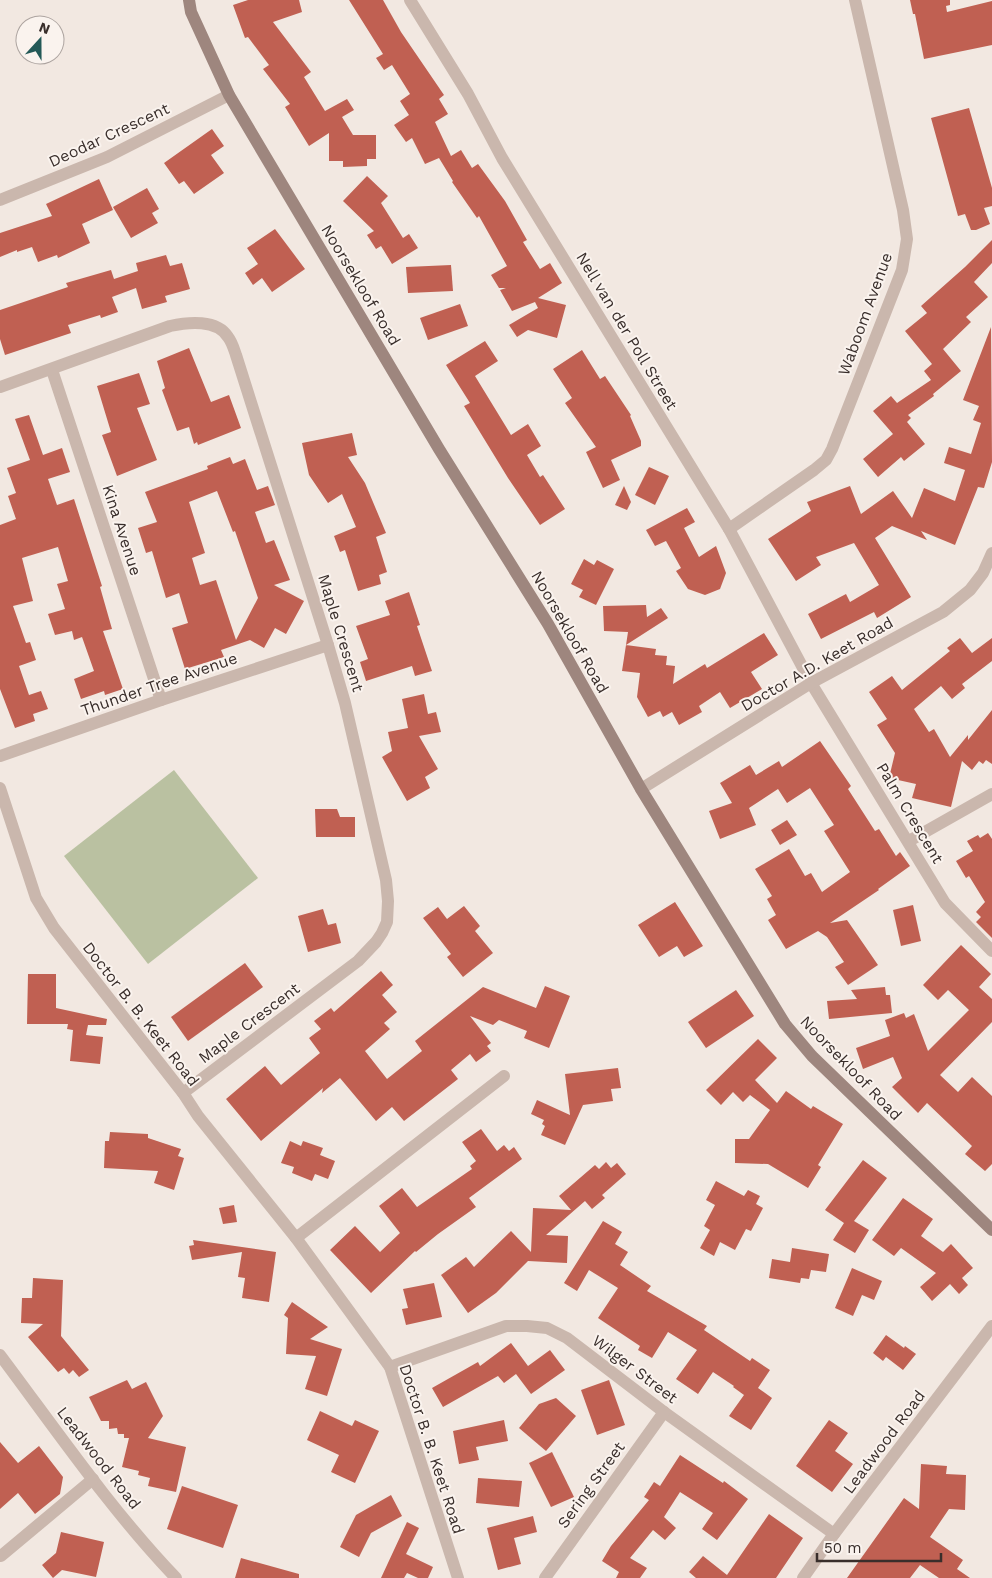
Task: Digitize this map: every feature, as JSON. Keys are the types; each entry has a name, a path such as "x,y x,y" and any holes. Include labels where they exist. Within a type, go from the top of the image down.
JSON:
{"street":[{"name":"Noorsekloof Road","path":"189,0 191,12 229,95 439,449 548,624 642,789 785,1024 812,1056 992,1230"},
{"name":"Nell van der Poll Street","path":"410,0 468,94 507,166 729,529 811,682"},
{"name":"Waboom Avenue","path":"729,529 826,460 836,441 902,270 907,239 903,210 855,0"},
{"name":"Deodar Crescent","path":"0,200 107,157 229,95"},
{"name":"Maple Crescent","path":"0,387 52,370 170,326 184,323 202,323 217,327 228,336 236,355 345,703 386,880 388,900 387,922 376,942 358,961 183,1093"},
{"name":"Kina Avenue","path":"52,370 161,700"},
{"name":"Doctor A.D. Keet Road","path":"642,789 811,682 943,612 970,590 983,573 992,553"},
{"name":"Thunder Tree Avenue","path":"0,756 328,645"},
{"name":"Palm Crescent","path":"811,682 945,903 992,951"},
{"name":"Doctor B. B. Keet Road","path":"0,788 36,898 54,928 183,1093 198,1116 296,1238 390,1367 458,1578"},
{"path":"909,841 992,794"},
{"path":"296,1238 504,1076"},
{"name":"Wilger Street","path":"390,1367 506,1326 547,1328 568,1338 664,1412 834,1534"},
{"name":"Leadwood Road","path":"803,1578 834,1534 992,1326"},
{"name":"Leadwood Road","path":"0,1355 93,1479 156,1557 176,1578"},
{"name":"Sering Street","path":"545,1578 664,1412"},
{"path":"1,1556 93,1479"}],"green space":[{"path":"174,770 258,878 148,964 64,856"}],"building":[{"path":"248,0 299,0 302,12 273,22 311,72 304,77 325,111 347,99 354,110 342,117 353,135 376,135 376,159 367,159 367,166 343,167 343,161 329,161 329,133 309,146 285,107 290,104 263,69 269,65 248,37 245,38 233,5"},
{"path":"349,0 383,0 401,32 444,95 439,99 448,114 435,122 451,156 461,150 472,168 478,164 505,201 527,240 523,242 540,269 550,263 562,283 538,298 566,305 557,338 528,330 517,337 509,325 538,308 535,302 512,311 500,290 506,288 499,288 491,275 507,266 479,216 477,218 452,182 439,158 425,164 412,138 406,142 394,125 409,115 400,101 410,94 392,65 384,70 376,58 383,54"},
{"path":"910,0 950,0 950,5 946,6 947,12 992,1 992,45 924,59 915,14 913,14"},
{"path":"969,108 992,188 992,206 984,208 990,224 976,230 971,230 965,214 958,216 931,118"},
{"path":"212,129 224,146 211,155 224,173 194,194 184,181 179,184 164,163"},
{"path":"367,176 388,196 381,203 403,238 409,234 418,248 392,264 381,246 376,249 367,235 374,231 343,201"},
{"path":"99,179 113,210 82,224 90,243 58,258 57,255 38,262 32,247 17,252 17,250 0,257 0,233 52,216 46,204"},
{"path":"147,188 159,209 152,213 158,223 131,238 113,207"},
{"path":"275,229 305,269 272,292 262,278 253,285 245,273 258,264 247,248"},
{"path":"992,240 992,263 974,282 988,297 966,317 971,322 943,349 961,371 933,394 934,396 908,415 911,418 907,422 925,444 904,461 901,457 878,477 863,459 893,434 873,411 891,396 897,403 931,380 924,371 932,364 905,331 927,313 921,306"},
{"path":"166,255 170,266 182,263 190,289 165,296 167,302 142,309 136,288 112,297 118,312 101,318 100,315 68,325 71,333 5,355 0,339 0,310 68,287 66,283 111,270 114,279 138,271 136,263"},
{"path":"451,265 453,291 408,293 406,267"},
{"path":"460,304 468,326 428,340 420,318"},
{"path":"991,327 992,462 984,488 978,487 955,545 921,531 927,540 892,526 875,538 911,597 877,618 874,612 821,639 808,614 846,594 850,602 879,585 854,543 816,557 821,565 796,581 768,539 811,511 807,502 850,486 861,514 893,491 912,518 924,488 955,501 965,470 944,463 949,447 971,454 981,423 973,420 979,406 963,400"},
{"path":"485,341 498,361 475,376 511,435 528,424 541,446 527,455 540,477 543,475 565,509 540,525 508,478 464,406 470,403 446,365"},
{"path":"189,348 211,402 229,395 241,428 198,445 197,442 194,444 189,427 177,431 162,390 165,388 157,361"},
{"path":"582,350 600,379 605,376 631,415 641,441 641,446 611,460 620,480 603,488 586,452 596,447 565,403 572,398 553,369"},
{"path":"139,373 150,404 137,408 157,460 117,476 102,435 111,432 97,386"},
{"path":"29,415 43,455 62,448 70,472 48,479 57,505 74,499 102,586 100,587 112,629 103,631 123,689 105,695 104,691 81,699 74,679 94,671 82,637 74,640 72,631 55,635 48,614 65,609 57,584 68,581 58,547 22,558 33,601 13,606 26,643 30,642 36,660 19,666 29,695 41,691 48,709 33,714 35,721 15,728 0,689 0,525 16,519 8,496 16,493 7,468 30,460 15,419"},
{"path":"352,433 357,455 348,457 365,483 386,533 376,537 387,572 379,575 381,584 358,591 345,550 340,552 334,536 356,527 342,494 328,503 309,475 302,443"},
{"path":"230,457 233,464 245,459 257,490 268,486 275,505 255,512 266,543 274,540 290,580 274,585 304,601 286,634 275,628 264,648 250,640 221,650 224,657 185,669 172,628 188,623 179,593 166,598 152,551 146,553 138,528 157,522 145,492 208,469 207,466","holes":["217,491 233,532 235,531 258,598 236,640 216,580 200,585 192,558 205,553 189,502"]},
{"path":"649,467 669,476 655,505 635,495"},
{"path":"624,486 631,502 627,510 615,505"},
{"path":"687,508 695,522 684,528 699,557 716,546 726,573 720,589 705,595 688,589 676,571 681,568 666,541 655,546 646,530"},
{"path":"584,559 594,565 597,560 614,569 596,605 579,597 583,590 571,584"},
{"path":"409,592 420,625 417,626 432,671 415,676 412,666 366,681 360,662 368,659 356,626 390,615 385,601"},
{"path":"646,605 647,617 661,608 668,618 626,645 628,632 604,631 603,606"},
{"path":"764,633 778,655 751,672 762,689 730,708 720,692 699,706 702,712 679,725 672,712 663,717 660,711 648,717 637,697 640,673 622,671 626,645 656,649 655,655 667,656 666,665 675,666 673,684 705,664 707,668"},
{"path":"960,638 972,653 992,638 992,661 962,684 965,688 952,699 941,686 914,709 929,732 934,729 950,757 968,735 968,740 992,710 992,764 986,760 983,764 979,761 972,770 962,761 951,807 912,798 916,784 889,778 895,753 877,725 887,719 869,692 892,676 902,690 950,651 947,648"},
{"path":"424,694 428,714 436,712 441,732 419,736 438,769 425,777 430,788 407,801 382,757 392,751 388,732 408,728 402,699"},
{"path":"820,741 851,786 848,789 875,831 879,829 896,856 900,852 910,866 879,890 830,923 847,920 878,965 848,985 835,967 844,962 827,937 818,931 786,949 768,920 776,915 767,899 772,896 755,869 789,849 805,876 811,873 822,892 850,872 824,831 834,825 810,788 787,803 778,789 749,808 756,825 720,839 709,811 732,803 720,783 750,765 756,775 779,761 782,767"},
{"path":"315,809 337,809 340,817 355,817 355,837 316,837"},
{"path":"787,820 797,835 780,845 771,830"},
{"path":"988,833 992,839 992,938 976,922 981,917 976,912 985,902 969,876 966,878 956,861 973,851 967,841 978,835 980,838"},
{"path":"675,902 703,946 684,957 677,946 659,957 638,925"},
{"path":"913,905 921,941 901,946 893,910"},
{"path":"464,906 480,926 475,931 493,953 463,977 447,957 451,954 423,918 438,907 447,919"},
{"path":"323,909 328,925 336,923 341,943 308,952 298,916"},
{"path":"961,945 991,974 979,987 992,999 992,1022 940,1075 958,1092 972,1077 992,1096 992,1164 985,1171 965,1154 972,1146 927,1103 918,1113 892,1087 902,1078 893,1057 863,1069 856,1048 890,1036 885,1020 904,1013 906,1018 914,1014 928,1051 969,1010 948,990 938,1000 923,985"},
{"path":"245,963 263,987 188,1041 171,1017"},
{"path":"381,971 393,985 382,995 397,1012 384,1023 390,1029 365,1051 387,1079 422,1051 415,1041 483,987 536,1008 545,986 570,996 549,1048 524,1038 527,1031 499,1020 493,1025 470,1016 491,1043 487,1046 491,1051 476,1062 470,1054 451,1070 458,1079 404,1121 392,1107 376,1121 340,1078 322,1093 323,1088 261,1141 226,1099 265,1066 281,1085 320,1053 309,1038 321,1029 314,1021 331,1008 334,1012"},
{"path":"28,974 56,974 56,1008 107,1019 106,1025 88,1025 86,1035 103,1037 100,1064 70,1061 73,1030 67,1029 68,1024 27,1024"},
{"path":"885,987 886,995 890,995 892,1013 829,1019 827,1001 857,999 851,990"},
{"path":"736,990 754,1016 706,1048 688,1022"},
{"path":"758,1039 777,1058 755,1080 777,1103 786,1091 811,1109 813,1106 843,1124 818,1165 821,1167 808,1188 768,1164 735,1163 735,1139 749,1139 770,1110 750,1095 743,1102 733,1092 721,1105 706,1090"},
{"path":"618,1068 621,1088 611,1089 613,1101 583,1105 565,1145 541,1135 545,1126 542,1124 544,1120 531,1114 537,1100 570,1115 565,1074"},
{"path":"481,1129 497,1151 504,1145 509,1151 514,1147 522,1159 469,1198 476,1207 415,1251 371,1293 330,1250 355,1226 380,1252 400,1233 379,1206 402,1188 417,1207 472,1169 470,1166 476,1161 462,1142"},
{"path":"110,1132 148,1134 148,1138 181,1149 178,1156 184,1158 174,1190 154,1183 158,1171 104,1168 105,1141 109,1141"},
{"path":"290,1141 301,1146 303,1141 323,1148 320,1155 335,1161 328,1179 315,1174 312,1181 292,1173 294,1167 281,1163"},
{"path":"863,1160 887,1178 854,1221 869,1230 855,1253 833,1240 844,1223 825,1210"},
{"path":"606,1162 611,1168 617,1163 626,1174 602,1195 605,1198 592,1209 585,1201 546,1235 568,1236 567,1263 528,1261 496,1293 468,1313 441,1275 466,1257 474,1267 511,1231 531,1252 533,1208 571,1210 559,1196 595,1165 599,1169"},
{"path":"716,1181 744,1196 748,1190 760,1196 756,1204 763,1208 751,1231 746,1229 735,1250 720,1242 714,1256 700,1248 710,1230 704,1226 715,1205 706,1200"},
{"path":"903,1198 933,1219 921,1236 943,1252 951,1244 973,1268 962,1278 968,1285 959,1294 950,1284 932,1301 920,1287 936,1273 901,1248 894,1256 872,1240"},
{"path":"234,1205 237,1222 223,1224 219,1208"},
{"path":"603,1221 622,1232 615,1244 628,1252 620,1265 651,1286 647,1291 707,1326 704,1330 750,1361 752,1358 770,1370 758,1388 772,1398 751,1430 729,1416 744,1395 734,1386 713,1372 698,1394 676,1379 697,1350 668,1332 652,1358 638,1350 640,1346 598,1318 618,1288 589,1270 577,1291 564,1283"},
{"path":"193,1240 276,1252 269,1302 242,1298 245,1278 238,1277 242,1252 192,1260 189,1246 194,1245"},
{"path":"792,1248 829,1254 826,1272 811,1270 809,1279 801,1278 800,1283 769,1278 772,1259 790,1262"},
{"path":"852,1268 882,1281 874,1300 862,1295 853,1316 835,1308"},
{"path":"33,1278 63,1280 61,1336 89,1370 79,1377 73,1370 69,1374 64,1368 58,1372 28,1337 43,1324 21,1323 22,1298 32,1298"},
{"path":"434,1283 442,1317 406,1325 402,1309 408,1308 403,1289"},
{"path":"292,1302 328,1327 310,1339 342,1349 327,1396 305,1389 316,1356 286,1354 288,1318 284,1315"},
{"path":"886,1335 916,1354 903,1370 886,1357 883,1361 873,1353"},
{"path":"511,1343 528,1366 550,1350 565,1370 531,1394 516,1374 504,1383 498,1376 443,1407 432,1388 478,1362 480,1366"},
{"path":"127,1380 132,1389 146,1382 163,1416 148,1438 186,1447 176,1492 148,1486 150,1478 138,1475 139,1471 122,1467 129,1438 124,1438 124,1434 118,1434 117,1428 109,1429 109,1421 101,1421 89,1397"},
{"path":"609,1380 625,1425 597,1435 581,1390"},
{"path":"556,1398 576,1416 546,1451 519,1428 539,1404"},
{"path":"320,1411 352,1426 355,1420 379,1431 355,1483 331,1472 339,1455 307,1440"},
{"path":"504,1420 508,1441 476,1447 479,1460 459,1464 453,1431"},
{"path":"829,1420 848,1433 835,1451 853,1464 832,1492 796,1466"},
{"path":"0,1442 18,1463 39,1446 63,1477 60,1494 35,1514 18,1493 0,1509"},
{"path":"552,1452 574,1497 551,1507 529,1463"},
{"path":"680,1455 723,1483 724,1481 748,1499 717,1540 702,1529 713,1513 680,1492 664,1517 676,1528 665,1540 653,1530 630,1558 647,1568 640,1578 616,1578 619,1572 602,1561 611,1546 649,1500 644,1497 654,1482 660,1486"},
{"path":"921,1464 947,1466 946,1474 966,1475 965,1510 949,1509 930,1537 963,1560 957,1569 970,1578 939,1578 920,1565 910,1578 847,1578 904,1498 919,1509"},
{"path":"478,1478 522,1481 519,1507 476,1503"},
{"path":"182,1486 238,1505 223,1548 167,1529"},
{"path":"391,1495 402,1516 371,1533 359,1557 340,1547 356,1515"},
{"path":"769,1514 803,1538 776,1578 696,1578 689,1572 703,1556 727,1575"},
{"path":"533,1516 537,1532 514,1538 521,1564 498,1570 487,1528"},
{"path":"407,1522 419,1528 406,1554 433,1567 428,1578 418,1578 407,1573 404,1578 381,1578"},
{"path":"61,1532 104,1542 96,1577 62,1570 53,1578 42,1565 56,1553"},
{"path":"241,1558 299,1574 299,1578 235,1578"}]}
